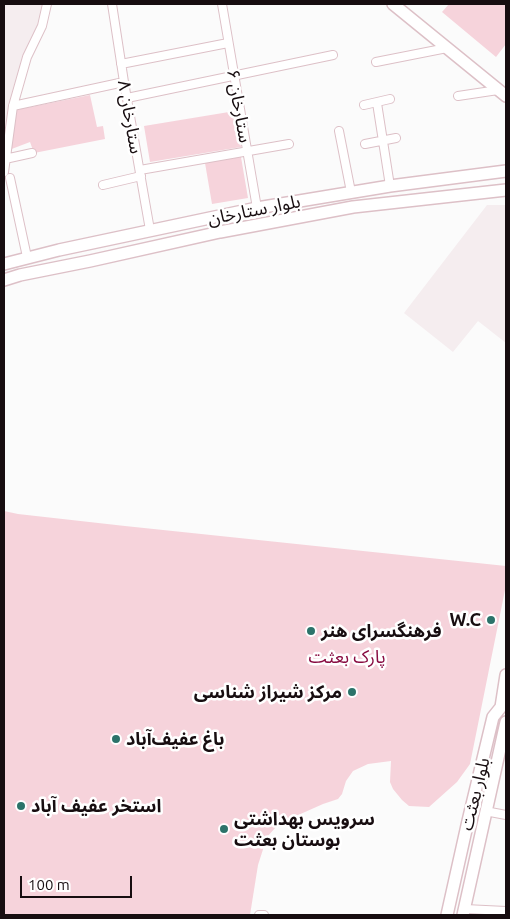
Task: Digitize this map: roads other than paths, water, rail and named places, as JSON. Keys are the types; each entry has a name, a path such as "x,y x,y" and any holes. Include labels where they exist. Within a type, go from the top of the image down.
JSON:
{"main road":[{"path":"394,4 502,93"},
{"name":"بلوار ستارخان","path":"4,264 28,257 257,208 390,186 506,171"},
{"name":"بلوار ستارخان","path":"4,280 20,274 90,261 220,232 345,209 506,190"},
{"name":"بلوار بعثت","path":"447,915 493,717 501,707 506,675"},
{"name":"بلوار بعثت","path":"464,912 485,811 504,742 506,722"}],"street":[{"path":"4,171 13,106 27,57 42,26 47,4"},
{"name":"ستارخان ۸","path":"112,4 150,230"},
{"name":"ستارخان ۶","path":"222,4 257,208"},
{"path":"121,64 228,43"},
{"path":"376,62 448,48"},
{"path":"127,98 333,56"},
{"path":"13,106 124,82"},
{"path":"458,96 502,93"},
{"path":"364,105 390,99"},
{"path":"377,103 390,186"},
{"path":"339,131 351,192"},
{"path":"365,144 396,138"},
{"path":"103,185 140,173 198,159 289,144"},
{"path":"5,159 32,153"},
{"path":"10,178 28,257"},
{"path":"485,811 506,815"},
{"path":"464,912 506,911"},
{"path":"259,915 264,915"}],"place":[{"name":"W.C","path":"491,620"},
{"name":"فرهنگسرای هنر","path":"311,631"},
{"name":"مرکز شیراز شناسی","path":"352,692"},
{"name":"باغ عفیف‌آباد","path":"116,739"},
{"name":"استخر عفیف آباد","path":"21,806"},
{"name":"سرویس بهداشتی بوستان بعثت","path":"224,829"}],"park label":[{"name":"پارک بعثت","path":"347,657"}]}
